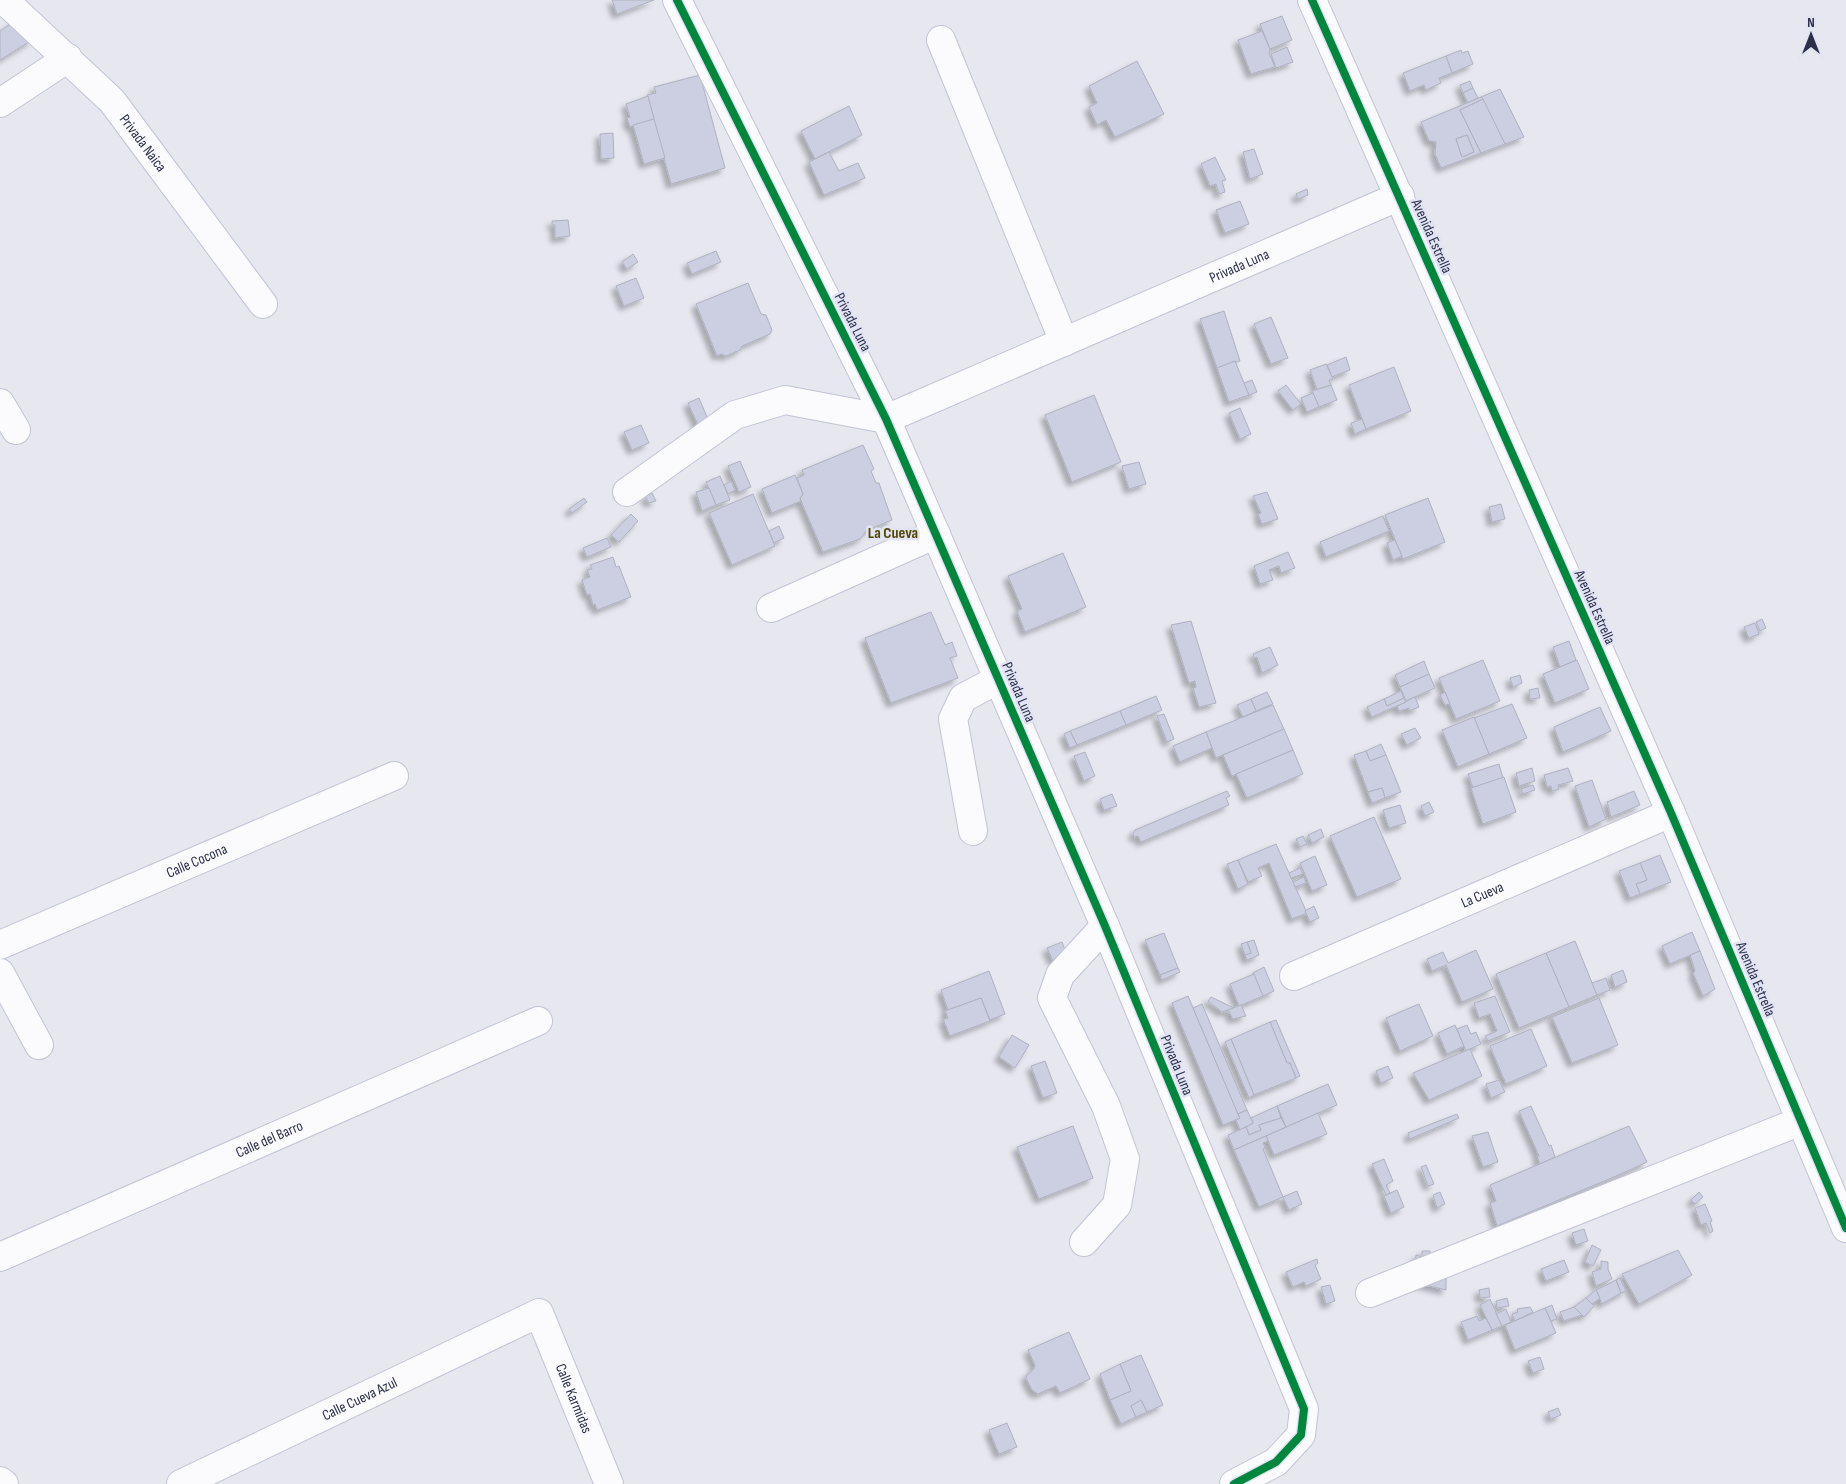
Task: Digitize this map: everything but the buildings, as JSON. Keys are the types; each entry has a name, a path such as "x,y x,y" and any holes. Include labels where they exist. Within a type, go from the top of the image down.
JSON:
{"street":[{"name":"Privada Naica","path":"4,0 112,101 263,304"},
{"name":"Privada Luna","path":"677,0 886,419 1106,926 1304,1409 1300,1434 1276,1462 1234,1484"},
{"name":"Avenida Estrella","path":"1312,0 1671,813 1846,1228"},
{"path":"941,40 1064,342"},
{"path":"0,103 68,58"},
{"name":"Privada Luna","path":"886,419 1400,196"},
{"path":"627,492 735,415 785,400 886,419"},
{"path":"0,403 16,430"},
{"path":"771,608 936,534"},
{"path":"973,831 953,720 963,698 998,679"},
{"name":"Calle Cocona","path":"0,945 394,776"},
{"name":"La Cueva","path":"1294,976 1671,813"},
{"path":"1084,1242 1117,1205 1125,1159 1106,1106 1052,998 1060,975 1106,926"},
{"path":"0,973 39,1045"},
{"name":"Calle del Barro","path":"0,1257 538,1021"},
{"path":"1370,1293 1800,1121"},
{"name":"Calle Cueva Azul","path":"181,1484 539,1313"},
{"name":"Calle Karmidas","path":"539,1313 609,1484"},
{"path":"0,1481 4,1484"}],"cycle path":[{"path":"677,0 886,419 1105,926 1304,1409 1301,1435 1276,1462 1234,1484"},
{"path":"1312,0 1671,813 1846,1228"}],"district":[{"name":"La Cueva","path":"893,532"}]}
